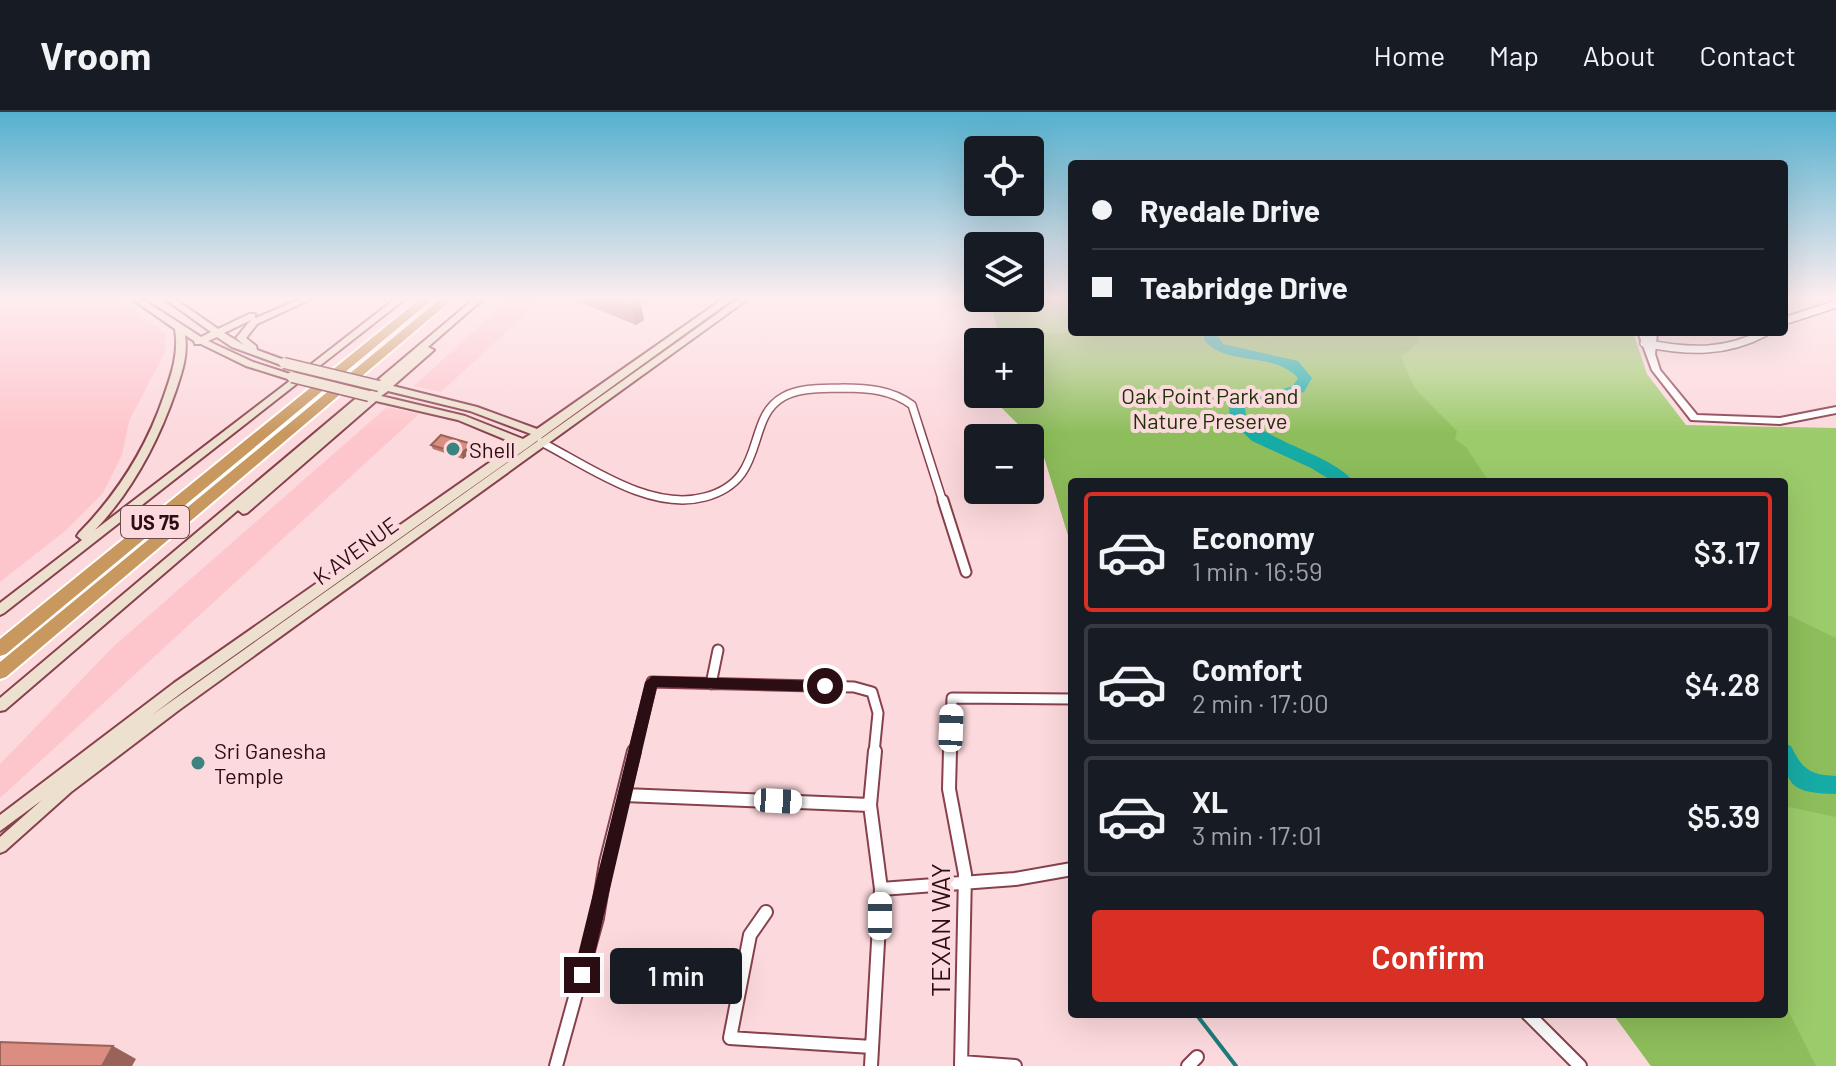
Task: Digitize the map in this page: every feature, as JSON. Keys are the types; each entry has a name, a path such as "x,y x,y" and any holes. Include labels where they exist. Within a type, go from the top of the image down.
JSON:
{"highway":[{"name":"US 75","path":"0,649 373,344"},
{"name":"US 75","path":"0,672 394,344"}],"main road":[{"path":"35,582 103,515 144,460 182,355 181,344"},
{"path":"202,344 272,372 461,418 522,444 540,437"},
{"path":"237,344 284,363 473,409 540,437"},
{"path":"247,344 261,356"},
{"path":"0,610 343,344"},
{"path":"0,706 427,344"},
{"path":"123,602 263,494 434,344"},
{"name":"K AVENUE","path":"0,846 66,788 321,595 668,344"},
{"name":"K AVENUE","path":"540,437 678,344"},
{"path":"461,418 473,409"},
{"name":"K AVENUE","path":"431,516 522,444"},
{"name":"K AVENUE","path":"0,824 100,745 321,595"}],"street":[{"path":"1746,344 1721,352 1692,352 1649,344 1650,356 1662,379 1694,418 1780,421 1836,410"},
{"path":"540,437 656,497 694,499 723,490 743,476 755,453 770,406 788,393 816,387 891,392 912,405 917,417 966,572"},
{"path":"711,684 718,650"},
{"path":"556,1066 597,918 606,863 652,682 854,687 872,692 878,713 870,805 881,889 871,1066"},
{"name":"TEXAN WAY","path":"961,1064 964,883 949,789 952,698 1068,699"},
{"path":"624,795 870,805"},
{"path":"881,889 964,883 1068,870"},
{"path":"766,912 750,935 730,1038 872,1047"},
{"path":"1532,1018 1580,1066"},
{"path":"961,1064 1015,1066"}],"shaded area":[{"path":"0,344 165,344 165,352 129,421 122,455 103,493 65,531 0,582"},
{"path":"460,344 494,344 441,392 414,386"},
{"path":"387,407 419,414 0,798 0,764 114,646"}],"green space":[{"name":"Oak Point Park and Nature Preserve","path":"1044,344 1637,344 1647,374 1686,425 1836,428 1836,1066 1651,1066 1616,1018 1788,1018 1788,478 1068,478 1068,535 1044,457 1044,424 1018,424 1002,408 1044,408"},
{"path":"1044,344 1416,344 1401,357 1415,389 1457,431 1455,439 1466,447 1486,478 1068,478 1068,535 1044,457 1044,424 1018,424 1002,408 1044,408"},
{"path":"1788,615 1836,638 1836,817 1788,807"},
{"path":"1788,1010 1816,1066 1651,1066 1616,1018 1788,1018"}],"building":[{"path":"441,435 472,444 461,454 431,445"},
{"path":"0,1042 113,1046 102,1066 0,1066"}],"waterway":[{"path":"1215,344 1218,347 1293,364 1305,378 1299,389 1237,405 1238,420 1257,437 1317,464 1340,478"},
{"path":"1788,760 1803,780 1836,785"},
{"path":"1199,1018 1236,1066"}],"place":[{"name":"Shell","path":"453,449"},
{"name":"Sri Ganesha Temple","path":"198,763"}],"route":[{"path":"582,975 597,918 606,863 652,682 825,686"}]}
